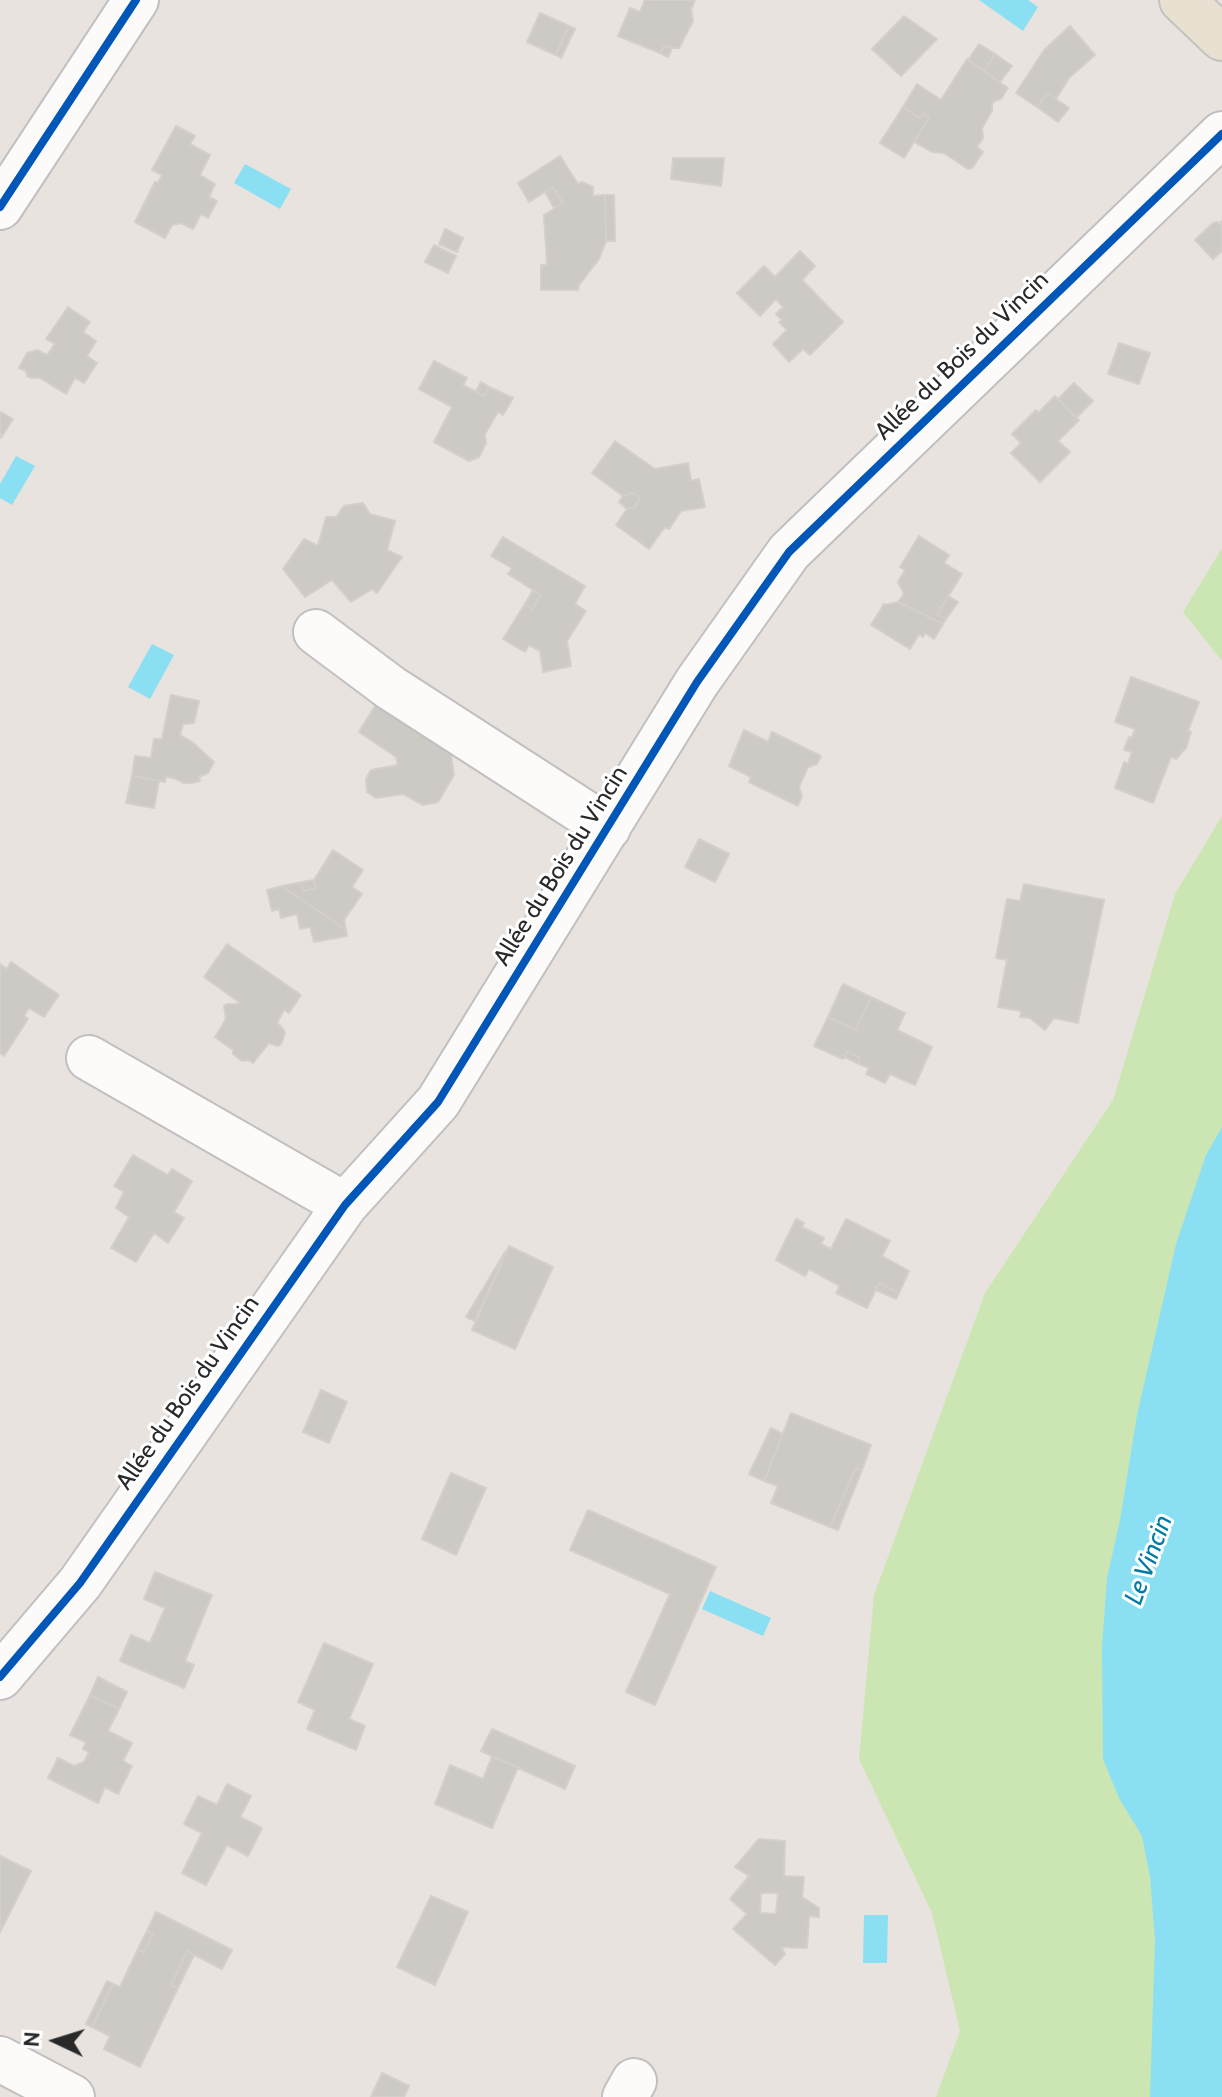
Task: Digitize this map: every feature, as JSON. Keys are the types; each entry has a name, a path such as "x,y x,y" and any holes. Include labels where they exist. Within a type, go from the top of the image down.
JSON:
{"main road":[{"path":"1182,0 1222,38"}],"street":[{"path":"0,207 136,0"},
{"name":"Allée du Bois du Vincin","path":"0,1677 80,1583 345,1205 438,1102 697,682 789,552 1222,134"},
{"path":"316,632 428,712 608,828"},
{"path":"89,1058 345,1205"},
{"path":"0,2059 72,2097"}],"green space":[{"path":"1222,548 1222,661 1183,612"},
{"path":"1222,816 1222,1127 1206,1155 1222,2097 936,2097 960,2031 932,1913 859,1759 874,1595 985,1293 1113,1100 1175,894"}],"water":[{"path":"979,0 1028,0 1038,7 1023,31"},
{"path":"245,164 291,189 280,209 234,183"},
{"path":"16,456 35,466 12,505 0,498 0,484"},
{"path":"152,644 174,655 150,699 128,687"},
{"name":"Le Vincin","path":"1222,1127 1222,2097 1150,2097 1155,1940 1150,1877 1142,1836 1119,1798 1103,1759 1102,1646 1107,1578 1137,1415 1176,1244 1206,1155"},
{"path":"710,1591 771,1618 763,1636 702,1609"},
{"path":"864,1915 888,1915 887,1963 863,1963"}],"building":[{"path":"645,0 695,0 691,10 693,21 679,48 664,46 660,53 618,36 630,8 640,12"},
{"path":"540,13 569,26 556,55 527,42"},
{"path":"904,16 937,39 901,76 872,49"},
{"path":"569,26 575,29 561,58 556,55"},
{"path":"1070,26 1095,55 1069,78 1056,99 1047,93 1037,107 1016,93 1044,50"},
{"path":"979,44 995,54 984,71 968,60"},
{"path":"664,46 672,48 668,57 660,53"},
{"path":"995,54 1012,66 1000,82 984,71"},
{"path":"967,59 1008,88 1001,99 992,105 982,128 983,138 977,147 983,152 968,169 944,153 932,152 914,142 929,118 923,113 920,118 903,107 917,84 941,100"},
{"path":"1047,93 1069,108 1058,122 1037,107"},
{"path":"903,107 920,118 923,113 929,118 904,158 880,143"},
{"path":"176,126 195,136 190,144 210,155 200,175 215,184 209,197 217,201 208,218 201,214 193,229 181,223 172,225 165,238 135,222 155,182 158,183 162,175 152,170"},
{"path":"560,156 578,184 582,182 593,187 593,196 605,195 606,241 599,259 578,290 541,290 541,265 547,265 544,215 563,203 553,187 529,202 518,183"},
{"path":"673,158 724,158 721,186 671,179"},
{"path":"553,187 563,203 554,208 545,192"},
{"path":"605,195 614,195 615,241 606,241"},
{"path":"1222,221 1222,251 1213,259 1195,240 1213,223"},
{"path":"445,229 463,238 457,252 439,244"},
{"path":"434,245 456,256 448,273 425,262"},
{"path":"800,251 815,266 802,280 843,322 810,355 803,349 789,362 773,344 787,330 776,314 783,307 776,299 760,316 737,293 764,266 775,277"},
{"path":"68,307 90,322 83,332 96,341 87,356 97,363 84,383 75,378 66,394 40,378 27,376 26,371 19,368 27,353 38,350 47,355 55,344 46,339"},
{"path":"1119,343 1150,353 1139,384 1108,374"},
{"path":"434,361 467,378 463,385 484,396 489,387 513,398 503,415 498,412 485,434 486,443 479,457 469,461 434,442 452,407 419,389"},
{"path":"481,382 489,387 484,396 476,392"},
{"path":"1074,383 1093,401 1076,418 1058,399"},
{"path":"1055,396 1079,420 1058,441 1070,452 1040,482 1011,453 1021,443 1012,434"},
{"path":"0,413 13,419 1,438"},
{"path":"615,441 655,469 688,463 691,481 699,479 705,507 681,511 669,529 665,527 649,549 616,525 627,509 635,507 640,498 633,493 623,496 592,473"},
{"path":"633,493 640,498 635,507 627,509 619,502 623,496"},
{"path":"363,503 370,514 395,521 387,550 402,557 377,593 372,589 351,602 332,580 305,597 283,569 304,539 318,545 326,517 336,517 344,506"},
{"path":"919,536 949,555 944,563 962,574 937,614 946,619 943,624 898,602 904,594 898,582 905,570 900,567"},
{"path":"503,537 585,586 575,604 586,611 567,641 571,666 543,672 540,651 529,645 525,652 503,639 525,604 532,609 541,595 508,574 512,568 491,556"},
{"path":"533,590 541,595 532,609 525,604"},
{"path":"948,596 958,602 946,619 937,614"},
{"path":"898,602 943,624 934,639 925,633 923,637 919,634 910,649 871,625 884,604"},
{"path":"1131,677 1199,702 1188,731 1191,732 1186,748 1176,759 1171,757 1153,803 1115,788 1124,762 1128,764 1132,752 1124,750 1135,729 1115,722"},
{"path":"383,693 459,743 451,756 454,775 438,802 423,805 403,794 376,798 367,792 366,779 371,770 398,765 396,757 359,732"},
{"path":"171,695 199,701 194,723 183,724 180,735 214,762 208,773 199,777 200,781 184,783 166,777 165,782 132,776 135,756 151,758 154,739 162,739"},
{"path":"744,730 768,742 772,732 821,756 817,764 808,767 799,787 802,796 798,806 749,782 751,777 729,766"},
{"path":"132,776 159,781 154,808 126,803"},
{"path":"699,839 729,854 715,882 685,867"},
{"path":"333,850 363,870 352,887 362,894 344,920 346,930 282,886 302,882 303,891 316,888 314,880"},
{"path":"314,880 316,888 303,891 302,882"},
{"path":"1024,884 1104,900 1078,1023 1054,1018 1045,1030 1030,1018 1020,1017 1021,1011 998,1007 1007,960 996,958 1007,899 1020,901"},
{"path":"282,886 346,930 347,936 314,942 310,927 300,929 297,914 281,918 279,909 272,911 267,890"},
{"path":"227,944 301,995 289,1013 284,1010 277,1023 285,1033 281,1044 269,1043 253,1063 242,1061 215,1037 226,1019 224,1006 239,1002 204,977"},
{"path":"11,962 59,995 44,1017 29,1008 24,1016 28,1019 4,1056 0,1053 0,964 7,969"},
{"path":"843,984 871,997 856,1030 828,1017"},
{"path":"871,997 905,1013 897,1030 932,1047 915,1085 890,1074 885,1083 866,1074 869,1068 857,1063 860,1058 847,1051 843,1059 814,1046 828,1017 856,1030"},
{"path":"847,1051 860,1058 857,1063 845,1057"},
{"path":"133,1155 168,1175 172,1169 192,1181 174,1212 184,1218 168,1243 154,1233 136,1262 111,1248 129,1217 116,1208 124,1192 114,1186"},
{"path":"796,1219 804,1223 802,1227 824,1238 821,1244 831,1249 846,1219 890,1241 882,1256 909,1271 899,1293 879,1283 867,1308 836,1293 840,1286 809,1269 805,1276 776,1260"},
{"path":"509,1246 553,1267 515,1349 472,1330"},
{"path":"505,1252 475,1321 466,1317"},
{"path":"879,1283 899,1293 896,1299 876,1290"},
{"path":"321,1390 347,1402 329,1443 303,1432"},
{"path":"791,1413 871,1445 862,1470 856,1468 830,1527 771,1503 778,1486 764,1481"},
{"path":"771,1428 783,1434 764,1481 749,1474"},
{"path":"856,1468 862,1470 838,1530 830,1527"},
{"path":"451,1473 486,1488 456,1555 422,1539"},
{"path":"588,1510 716,1567 655,1705 626,1692 670,1594 570,1550"},
{"path":"155,1572 212,1595 185,1661 194,1665 184,1688 120,1661 131,1635 150,1643 165,1608 144,1599"},
{"path":"324,1643 373,1664 349,1719 365,1726 356,1750 307,1729 315,1710 298,1702"},
{"path":"98,1677 127,1692 119,1709 90,1695"},
{"path":"90,1695 119,1709 108,1731 132,1743 123,1761 132,1766 118,1794 105,1787 98,1803 48,1778 58,1758 74,1766 84,1762 89,1752 83,1749 86,1742 70,1735"},
{"path":"492,1729 575,1766 565,1789 481,1751"},
{"path":"492,1757 518,1767 492,1828 435,1804 450,1765 483,1779"},
{"path":"227,1784 251,1796 240,1817 262,1828 248,1856 227,1845 206,1885 182,1873 202,1833 184,1824 198,1796 217,1805"},
{"path":"759,1839 785,1841 784,1876 804,1877 802,1897 819,1908 819,1917 809,1916 807,1948 781,1947 785,1954 775,1965 733,1929 747,1914 730,1899 749,1876 735,1867","holes":["761,1893 778,1893 776,1914 760,1913"]},
{"path":"0,1856 31,1871 0,1932"},
{"path":"431,1896 468,1912 435,1985 397,1967"},
{"path":"156,1912 232,1950 222,1969 187,1951 171,1985 178,1988 140,2067 104,2049 110,2036 92,2027 113,1984 120,1987 138,1949 144,1952 153,1934 147,1931"},
{"path":"147,1931 153,1934 144,1952 138,1949"},
{"path":"187,1951 194,1955 178,1988 171,1985"},
{"path":"107,1981 113,1984 92,2027 86,2024"},
{"path":"382,2073 409,2086 404,2097 371,2097"}],"cycle path":[{"path":"0,207 136,0"},
{"path":"0,1677 80,1583 345,1205 438,1102 697,682 789,552 1222,134"}]}
